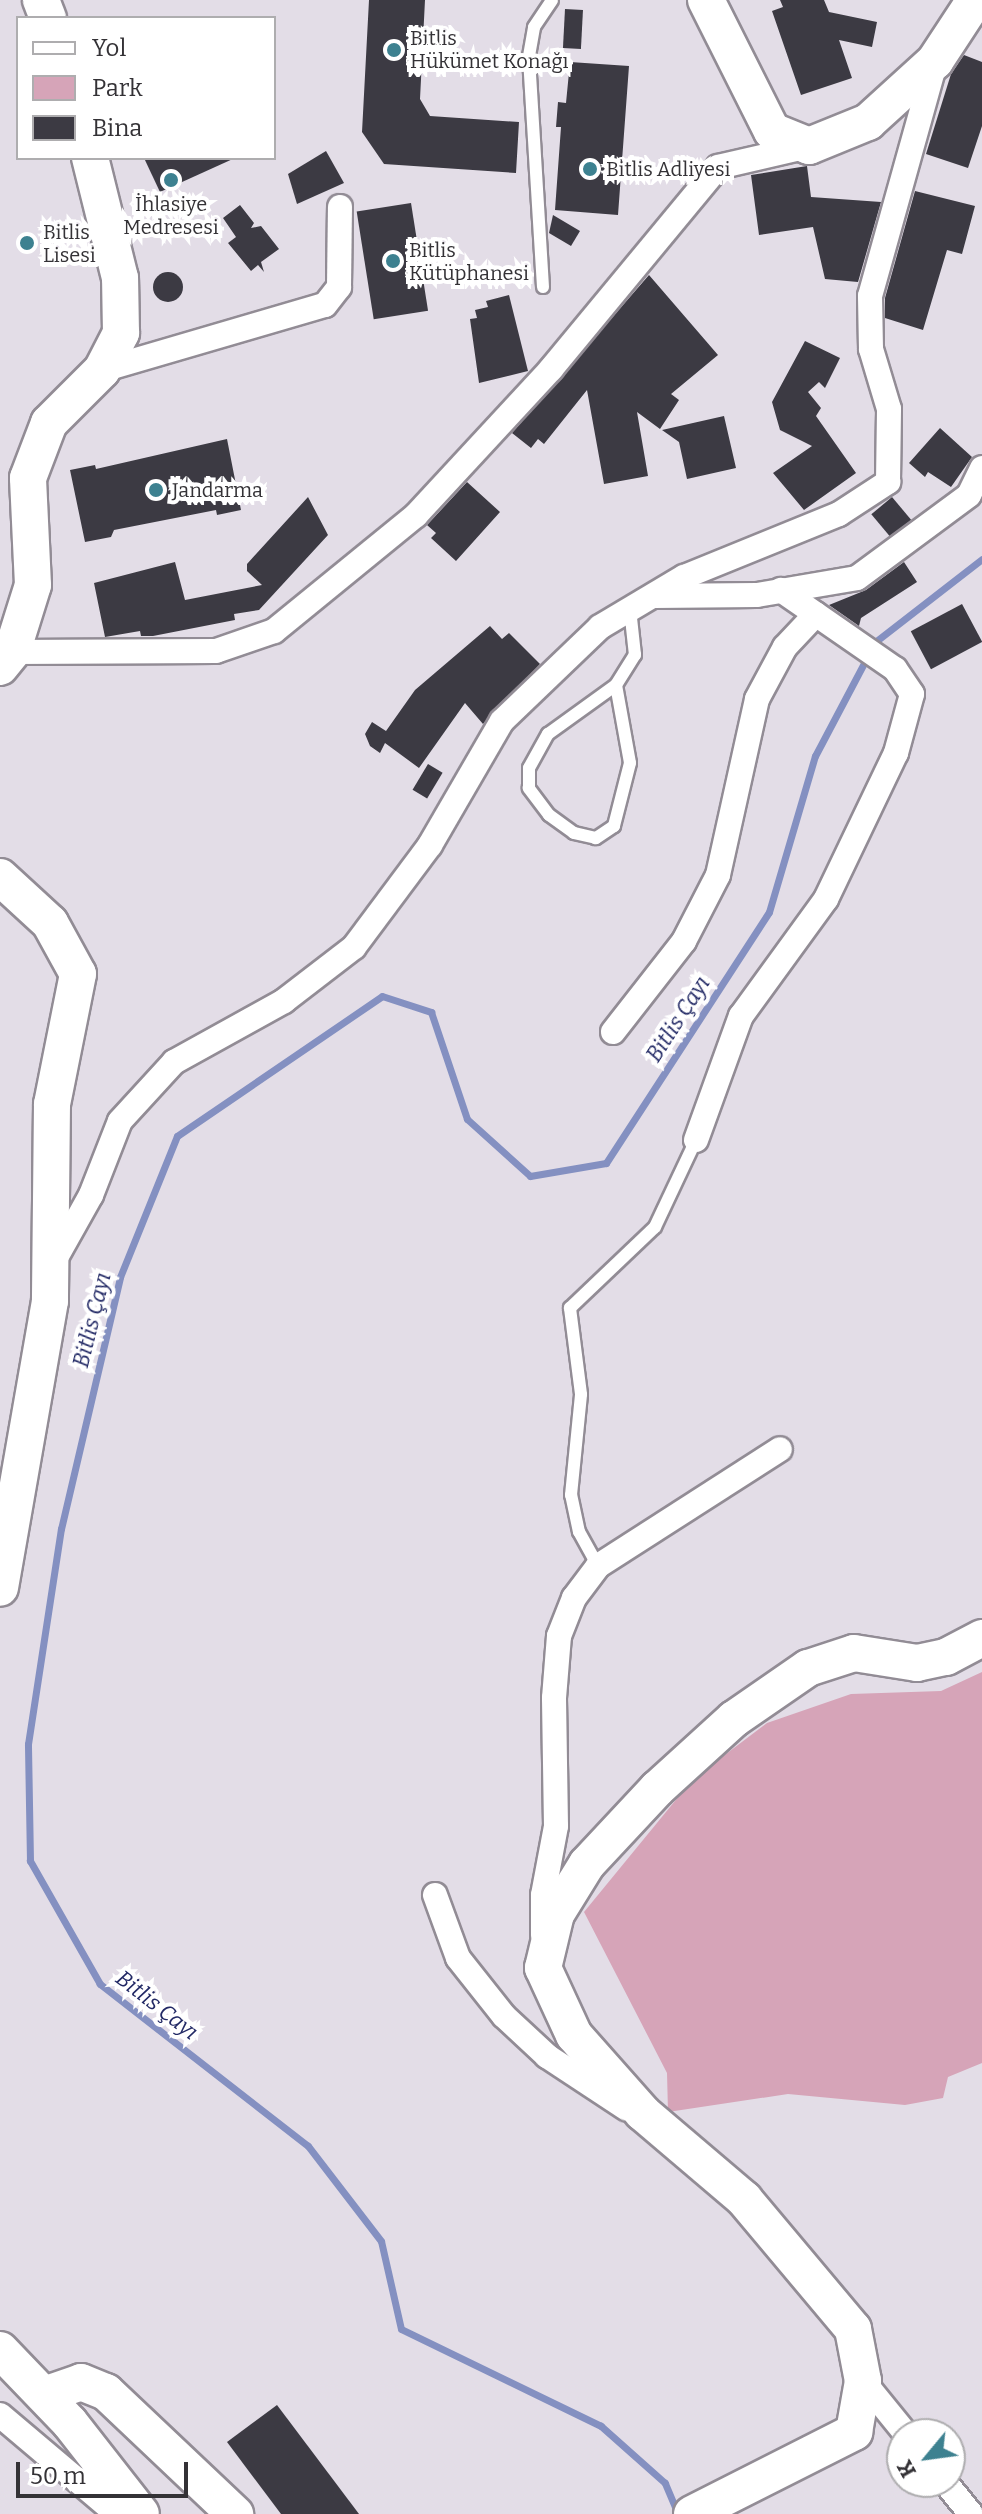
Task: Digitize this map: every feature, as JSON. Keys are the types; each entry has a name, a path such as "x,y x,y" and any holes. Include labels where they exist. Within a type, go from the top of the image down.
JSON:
{"street":[{"path":"706,0 772,131 809,146"},
{"path":"90,160 120,278 121,333 102,370 49,423 28,478 33,585 6,660 216,651 274,631 416,515 551,369 718,167 809,146 868,122 935,61 975,0"},
{"path":"50,1267 91,1195 120,1121 174,1062 284,1001 354,947 430,845 502,721 600,627 684,577 839,514 888,482 889,409 871,349 870,296 935,61"},
{"path":"102,370 325,305 339,287 340,207"},
{"path":"652,596 781,590 857,578 969,495 982,468"},
{"path":"696,1140 741,1016 826,899 896,753 912,694 895,669 781,590"},
{"path":"613,1032 684,941 718,875 757,699 785,647 816,614"},
{"path":"0,877 50,923 78,974 52,1104 50,1301 0,1588"},
{"path":"698,2510 854,2432 863,2381 853,2329 744,2199 643,2113 574,2035 543,1968 543,1895 556,1826 554,1698 559,1636 574,1598 598,1566 780,1449"},
{"path":"543,1968 556,1914 587,1864 657,1789 734,1719 808,1668 854,1653 917,1663 946,1657 982,1638"},
{"path":"435,1895 458,1958 504,2016 547,2056 677,2141"},
{"path":"0,2350 44,2395 141,2514"},
{"path":"863,2381 893,2418"},
{"path":"44,2395 81,2382 106,2392 235,2514"},
{"path":"0,2415 117,2514"},
{"path":"958,2498 971,2514"}],"lane":[{"path":"543,287 529,56 534,27 552,0"},
{"path":"616,685 630,763 614,826 596,838 574,833 549,815 529,788 529,768 548,734 616,685 635,655 630,609"},
{"path":"598,1566 579,1532 571,1495 581,1394 570,1308 655,1227 696,1140"}],"green space":[{"path":"982,1672 982,2063 948,2077 943,2098 905,2105 788,2094 668,2112 667,2073 584,1912 693,1779 767,1723 851,1694 941,1691"}],"building":[{"name":"Bitlis Hükümet Konağı","path":"369,0 425,0 420,99 430,116 519,122 516,173 384,164 362,132"},
{"path":"780,0 824,0 829,12 877,22 872,47 839,40 852,78 801,95 772,11 783,7"},
{"path":"565,9 583,10 581,49 563,48"},
{"path":"964,55 982,62 982,126 968,168 926,154 951,74"},
{"name":"Bitlis Adliyesi","path":"570,62 629,66 618,215 555,210 561,127 556,127 558,102 566,103"},
{"path":"326,151 344,183 297,204 288,174"},
{"name":"İhlasiye Medresesi","path":"145,160 231,160 160,192"},
{"path":"807,166 811,197 881,202 858,282 825,279 813,227 759,235 751,175"},
{"path":"915,191 975,206 962,254 947,250 923,330 885,318 885,298"},
{"name":"Bitlis Kütüphanesi","path":"411,203 428,311 374,319 357,212"},
{"path":"240,205 254,223 251,228 261,226 279,249 261,262 264,272 258,265 251,271 228,243 236,237 223,218"},
{"path":"553,215 580,231 571,246 549,233"},
{"path":"168,272 179,276 183,287 179,298 168,302 157,298 153,287 157,276"},
{"path":"649,275 718,355 671,394 679,400 660,429 637,412 648,476 604,484 587,390 544,444 538,439 531,448 512,433"},
{"path":"509,295 528,371 479,383 470,319 477,318 475,310 488,307 486,301"},
{"path":"805,341 840,358 825,388 819,382 808,392 821,408 816,416 856,473 804,510 773,473 812,446 780,430 772,402"},
{"path":"724,416 736,468 687,479 679,442 662,430"},
{"path":"940,428 972,457 951,487 928,472 925,477 909,463"},
{"name":"Jandarma","path":"227,439 241,510 217,515 216,510 114,530 111,537 85,542 70,470 95,465 96,469"},
{"path":"467,482 500,512 456,561 431,538 436,533 427,525"},
{"path":"308,497 328,535 259,610 234,614 235,620 153,636 141,636 140,631 105,637 94,583 175,562 185,600 262,585 247,571 247,564"},
{"path":"892,497 911,520 891,537 871,514"},
{"path":"904,562 917,582 861,618 859,626 829,605 866,590"},
{"path":"962,604 982,642 931,669 911,631"},
{"path":"490,626 502,639 509,633 540,664 483,724 465,703 419,768 385,743 380,753 370,746 365,734 372,722 386,731 415,690"},
{"path":"428,764 443,773 427,798 413,790"},
{"path":"277,2405 359,2514 281,2514 227,2442"}],"waterway":[{"name":"Bitlis Çayı","path":"678,2514 665,2483 601,2426 401,2329 381,2241 308,2146 100,1984 30,1861 28,1744 61,1529 120,1277 177,1136 382,996 431,1012 467,1119 530,1176 606,1163 769,912 815,756 875,642 982,559"}],"place":[{"name":"Bitlis Hükümet Konağı","path":"394,50"},
{"name":"Bitlis Adliyesi","path":"590,169"},
{"name":"İhlasiye Medresesi","path":"171,180"},
{"name":"Bitlis Lisesi","path":"27,243"},
{"name":"Bitlis Kütüphanesi","path":"393,261"},
{"name":"Jandarma","path":"156,490"}]}
